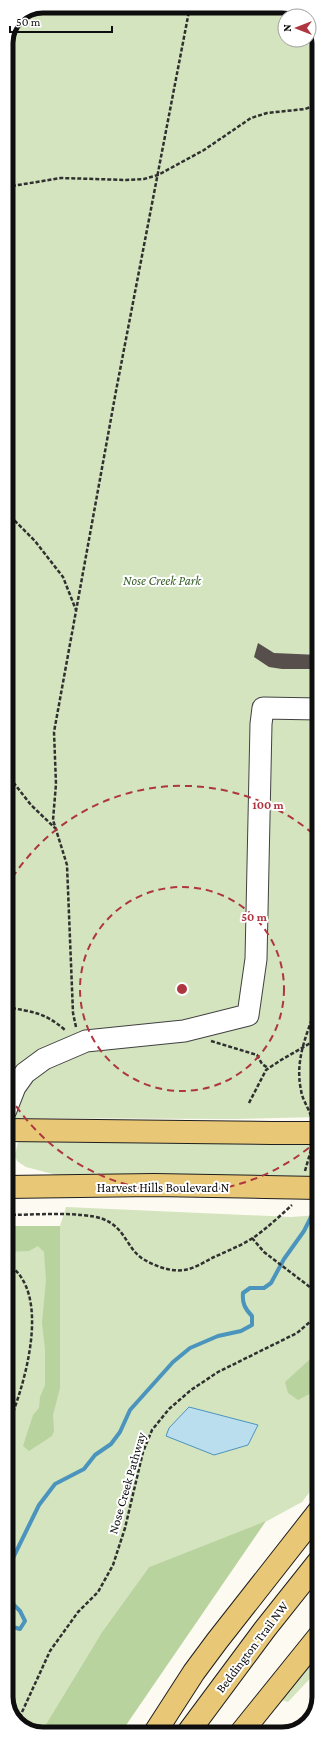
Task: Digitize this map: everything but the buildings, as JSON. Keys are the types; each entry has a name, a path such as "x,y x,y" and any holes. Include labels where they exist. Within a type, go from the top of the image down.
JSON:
{"main road":[{"path":"13,1130 312,1133"},
{"name":"Harvest Hills Boulevard N","path":"13,1187 154,1185 312,1188"},
{"path":"159,1727 194,1672 312,1520"},
{"name":"Beddington Trail NW","path":"192,1727 265,1629 312,1570"},
{"path":"246,1727 312,1645"}],"street":[{"path":"13,1092 25,1073 44,1059 86,1041 184,1031 248,1015 256,959 261,724 263,708 312,709"}],"path":[{"path":"86,1041 76,1027 73,1013 67,865 53,820 56,784 54,732 189,13"},
{"path":"13,186 61,178 126,180 144,179 158,175 204,150 251,118 267,113 305,109 312,106"},
{"path":"13,519 35,541 64,577 77,610"},
{"path":"13,782 31,804 55,828"},
{"path":"13,1008 39,1013 52,1018 65,1030"},
{"path":"208,1040 257,1055 262,1064 268,1068"},
{"path":"249,1102 268,1068 312,1042"},
{"path":"13,1215 82,1215 101,1218 113,1223 142,1258 157,1267 174,1270 185,1270 201,1264 252,1238 264,1252 312,1289"},
{"path":"13,1269 24,1283 30,1298 32,1318 28,1363 23,1386 13,1412"},
{"name":"Nose Creek Pathway","path":"20,1716 50,1651 78,1612 98,1592 113,1565 125,1528 143,1452 152,1430 169,1409 191,1390 218,1372 297,1333 312,1319"}],"green space":[{"name":"Nose Creek Park","path":"43,13 277,13 277,48 312,48 312,1117 234,1119 13,1118 13,43 15,31 18,26 31,15"},
{"path":"18,1142 312,1145 312,1179 72,1179 26,1167 17,1161 15,1155"},
{"path":"66,1207 291,1217 312,1216 312,1489 302,1502 267,1521 149,1567 102,1632 44,1727 41,1727 31,1725 26,1722 19,1715 13,1701 13,1226 60,1226"},
{"path":"13,1226 60,1226 60,1388 53,1415 54,1431 52,1436 29,1451 23,1446 33,1415 39,1408 40,1397 45,1385 45,1349 42,1323 46,1280 44,1252 38,1246 29,1251 13,1252"},
{"path":"312,1357 312,1393 298,1400 288,1393 285,1382"},
{"path":"266,1521 125,1727 44,1727 102,1632 149,1567"},
{"path":"312,1662 312,1676 288,1702 282,1700"}],"water":[{"path":"189,1407 258,1425 248,1445 214,1455 166,1436 169,1428"}],"waterway":[{"path":"13,1558 39,1505 55,1484 84,1469 95,1455 111,1444 120,1432 130,1410 173,1362 190,1348 218,1336 241,1331 252,1325 252,1316 244,1306 243,1293 250,1288 264,1288 271,1283 284,1259 304,1231 312,1215"},
{"path":"13,1604 20,1611 25,1621 20,1629 13,1627"}]}
